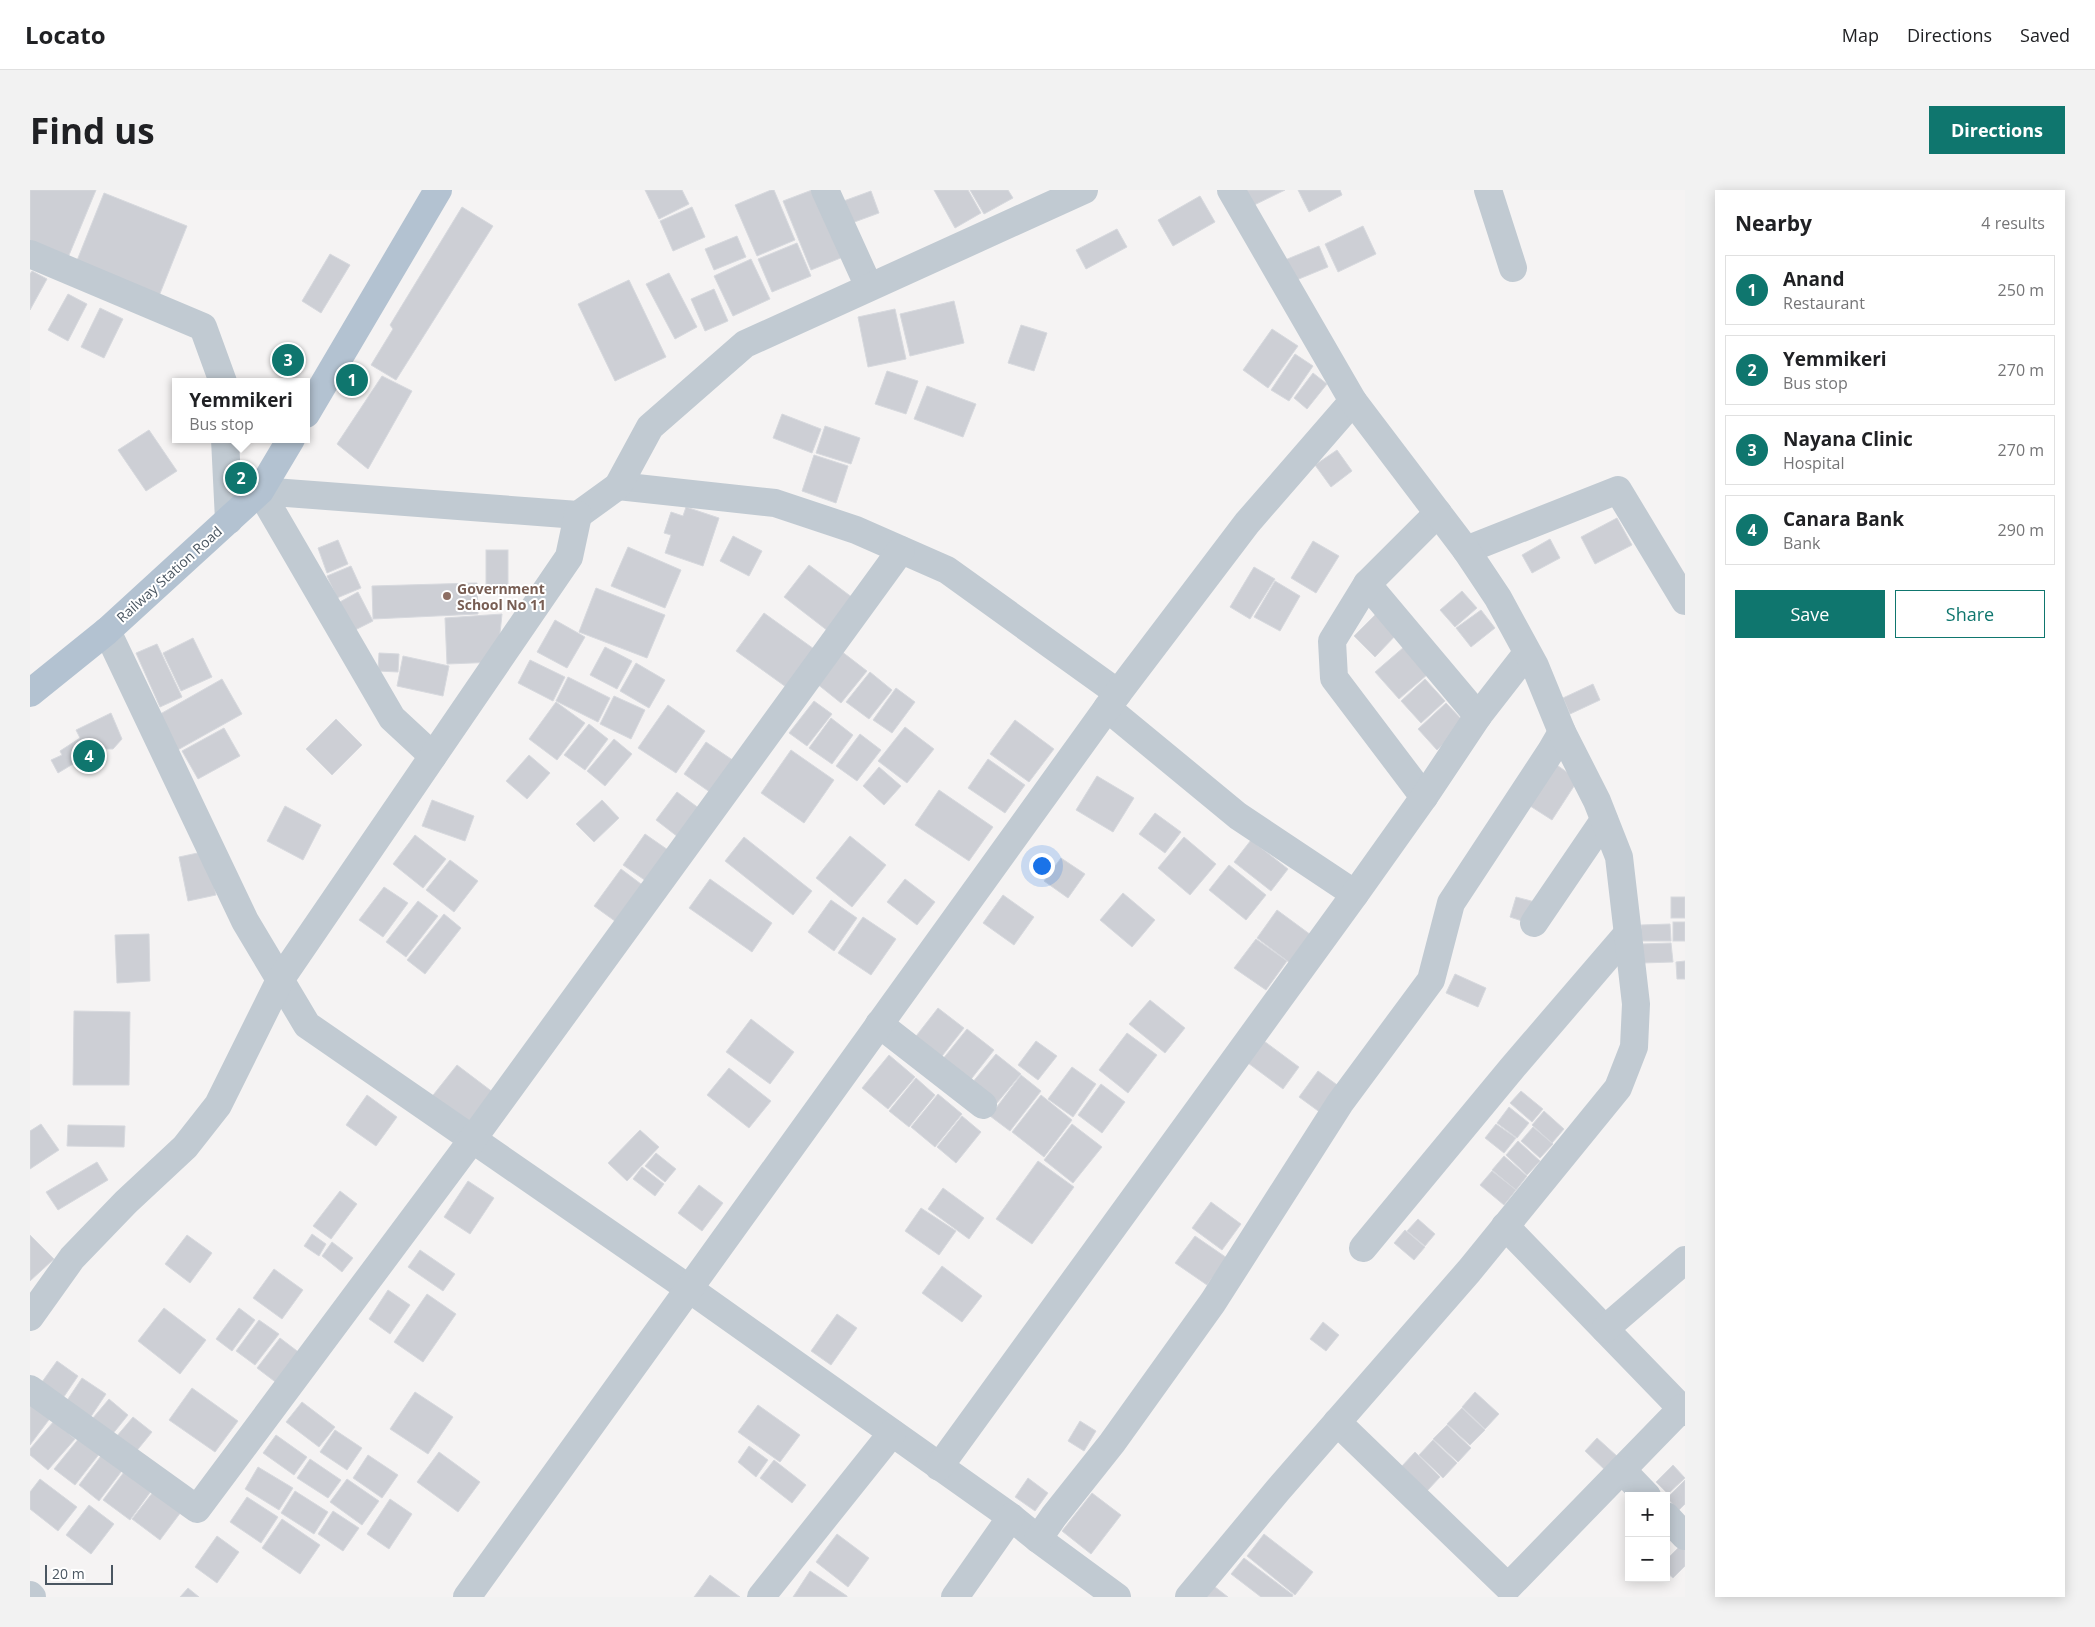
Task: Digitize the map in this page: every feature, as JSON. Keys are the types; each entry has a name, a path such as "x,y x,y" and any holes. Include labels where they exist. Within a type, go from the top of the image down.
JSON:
{"main road":[{"path":"310,407 438,190"},
{"name":"Railway Station Road","path":"30,693 107,631 260,492 289,443"}],"street":[{"path":"825,190 869,287"},
{"path":"260,492 578,515 618,486 650,427 745,344 1084,190"},
{"path":"1189,1597 1505,1226 1618,1088 1634,1047 1636,1004 1619,857 1597,801 1562,732 1535,666 1498,598 1466,550 1353,401 1231,190"},
{"path":"1488,190 1513,268"},
{"path":"30,254 203,327 222,378"},
{"path":"467,1597 1112,701 1247,523 1353,401"},
{"path":"226,443 229,520"},
{"path":"618,486 775,503 856,530 947,570 1112,701 1238,816 1355,894"},
{"path":"1466,550 1618,490 1685,601"},
{"path":"260,492 392,718 433,756"},
{"path":"1424,797 1334,678 1332,642 1366,584 1438,513"},
{"path":"30,1317 72,1258 126,1202 186,1147 218,1105 280,980 569,557 578,515"},
{"path":"30,1389 197,1509 472,1140 901,550"},
{"path":"1366,584 1478,716"},
{"path":"107,631 245,921 307,1026 688,1288 1010,1517 1038,1540 1117,1597"},
{"path":"939,1466 1355,894 1424,797 1478,716 1527,652"},
{"path":"1038,1540 1054,1516 1112,1443 1213,1302 1340,1103 1431,980 1451,903 1552,751 1562,732"},
{"path":"1534,923 1604,820"},
{"path":"1362,1248 1628,932"},
{"path":"879,1024 983,1105"},
{"path":"1337,1422 1508,1587 1683,1410 1505,1226"},
{"path":"1605,1329 1685,1260"},
{"path":"761,1597 892,1433"},
{"path":"1622,1470 1642,1492"},
{"path":"955,1597 1010,1517"},
{"path":"1670,1520 1685,1536"}],"building":[{"path":"30,190 96,190 67,260 30,245"},
{"path":"645,190 682,190 689,204 659,219"},
{"path":"774,190 795,240 757,256 735,205"},
{"path":"816,190 843,257 811,270 783,201"},
{"path":"934,190 968,190 981,213 955,228"},
{"path":"970,190 1008,190 1013,198 984,214"},
{"path":"1234,190 1285,190 1244,210"},
{"path":"1298,190 1340,190 1342,195 1309,212"},
{"path":"871,191 879,213 849,224 841,202"},
{"path":"104,193 187,226 159,296 76,263"},
{"path":"1200,196 1215,222 1173,246 1158,220"},
{"path":"462,207 493,226 396,380 371,365 393,329 390,325"},
{"path":"692,207 705,237 673,251 660,221"},
{"path":"1363,226 1376,254 1338,272 1325,244"},
{"path":"1117,229 1127,247 1086,269 1076,250"},
{"path":"737,236 746,257 714,270 705,249"},
{"path":"797,243 811,276 772,292 758,259"},
{"path":"1319,246 1328,267 1294,281 1285,260"},
{"path":"330,254 350,265 321,313 302,301"},
{"path":"751,259 770,299 733,316 714,276"},
{"path":"32,271 47,279 30,310 30,274"},
{"path":"669,273 697,327 675,339 646,284"},
{"path":"629,280 666,357 615,381 578,304"},
{"path":"714,289 728,321 705,331 691,299"},
{"path":"68,294 87,304 68,341 48,330"},
{"path":"954,301 964,343 910,356 900,314"},
{"path":"100,308 123,319 104,358 81,347"},
{"path":"895,309 906,359 868,367 858,317"},
{"path":"1021,325 1047,333 1034,371 1008,363"},
{"path":"1272,329 1298,346 1268,388 1243,370"},
{"path":"1295,354 1313,366 1289,401 1271,390"},
{"path":"887,371 918,381 906,414 875,404"},
{"path":"1313,373 1327,384 1307,409 1294,398"},
{"path":"382,376 412,391 368,469 337,444"},
{"path":"927,386 976,404 963,437 914,419"},
{"path":"782,414 821,429 812,453 773,438"},
{"path":"825,426 860,438 851,464 816,453"},
{"path":"149,430 177,471 146,491 118,450"},
{"path":"1337,450 1352,471 1331,487 1315,465"},
{"path":"814,455 848,466 836,503 802,491"},
{"path":"686,507 719,518 703,566 665,553 671,535 664,533 671,512 683,516"},
{"path":"1617,518 1632,545 1595,564 1581,537"},
{"path":"733,536 762,551 749,576 720,561"},
{"path":"1550,539 1560,558 1532,573 1522,555"},
{"path":"338,540 348,564 327,573 318,548"},
{"path":"1313,541 1339,556 1316,593 1291,578"},
{"path":"628,547 681,570 665,608 611,586"},
{"path":"486,550 508,550 508,593 486,593"},
{"path":"809,565 853,598 828,631 784,597"},
{"path":"351,566 361,588 337,598 327,576"},
{"path":"1254,567 1275,579 1250,619 1230,607"},
{"path":"1275,581 1300,596 1280,631 1254,617"},
{"path":"477,583 478,614 373,619 372,586"},
{"path":"596,588 665,615 647,658 579,632"},
{"path":"1462,591 1477,608 1455,627 1440,610"},
{"path":"358,592 373,621 353,631 338,603"},
{"path":"1481,610 1495,628 1471,647 1456,628"},
{"path":"764,613 814,649 786,687 736,651"},
{"path":"502,614 497,662 447,664 445,618"},
{"path":"1376,614 1397,634 1375,657 1354,636"},
{"path":"555,620 585,637 567,668 537,652"},
{"path":"193,638 212,677 181,691 163,653"},
{"path":"157,644 182,697 160,707 136,653"},
{"path":"605,647 632,661 617,689 590,675"},
{"path":"1404,647 1428,674 1399,699 1375,672"},
{"path":"841,651 867,671 841,703 816,683"},
{"path":"379,653 399,654 398,672 378,671"},
{"path":"403,656 449,666 443,696 397,686"},
{"path":"530,660 565,677 553,701 518,683"},
{"path":"636,663 665,680 649,708 620,691"},
{"path":"870,672 892,690 869,719 846,702"},
{"path":"568,677 610,698 598,722 556,701"},
{"path":"222,679 242,714 174,752 155,717"},
{"path":"1425,679 1445,701 1421,723 1401,701"},
{"path":"1593,684 1600,700 1570,714 1563,698"},
{"path":"896,688 915,702 892,733 873,720"},
{"path":"614,696 645,710 631,739 600,724"},
{"path":"814,701 832,714 807,746 789,733"},
{"path":"556,702 585,723 557,760 529,739"},
{"path":"1446,703 1465,723 1437,750 1418,729"},
{"path":"668,705 705,731 676,773 638,748"},
{"path":"111,713 122,739 113,749 98,749 58,773 51,760 62,755 60,751 80,738 76,730"},
{"path":"831,718 853,735 832,764 809,748"},
{"path":"336,719 362,745 332,775 306,749"},
{"path":"1015,720 1054,749 1029,782 990,754"},
{"path":"589,724 608,739 585,770 564,755"},
{"path":"905,727 934,749 907,783 878,761"},
{"path":"224,728 240,756 198,779 182,751"},
{"path":"860,734 881,750 857,781 836,766"},
{"path":"614,739 632,754 605,786 587,771"},
{"path":"706,742 740,765 717,797 684,774"},
{"path":"791,750 834,780 804,823 761,793"},
{"path":"529,755 550,773 527,799 506,781"},
{"path":"988,759 1025,785 1005,813 968,788"},
{"path":"1554,763 1578,780 1552,820 1527,804"},
{"path":"879,767 901,786 884,805 863,786"},
{"path":"1097,776 1134,798 1113,832 1076,810"},
{"path":"939,790 993,827 969,861 915,825"},
{"path":"677,792 700,809 678,837 656,820"},
{"path":"432,800 474,816 465,841 422,826"},
{"path":"602,800 619,818 594,842 576,824"},
{"path":"285,806 321,825 303,860 267,841"},
{"path":"1155,813 1181,832 1165,853 1139,834"},
{"path":"645,834 668,850 646,881 623,865"},
{"path":"415,835 446,859 423,888 393,864"},
{"path":"850,836 886,865 852,907 816,878"},
{"path":"744,837 812,891 793,915 725,861"},
{"path":"1184,837 1216,864 1190,895 1158,868"},
{"path":"1251,840 1288,869 1271,891 1234,862"},
{"path":"207,851 216,895 188,901 179,857"},
{"path":"1061,858 1085,874 1068,898 1044,881"},
{"path":"450,860 478,881 454,912 426,890"},
{"path":"1229,865 1266,895 1246,920 1209,890"},
{"path":"621,869 645,887 619,924 594,906"},
{"path":"710,879 772,923 752,952 689,908"},
{"path":"905,879 935,902 917,925 887,902"},
{"path":"384,887 408,903 383,937 359,920"},
{"path":"1123,893 1155,920 1132,947 1100,920"},
{"path":"1003,895 1034,917 1014,945 983,923"},
{"path":"1516,897 1535,902 1528,923 1510,917"},
{"path":"1671,897 1685,897 1685,918 1671,918"},
{"path":"831,900 857,918 834,951 808,932"},
{"path":"418,901 438,916 406,957 386,942"},
{"path":"1277,910 1311,935 1290,963 1257,938"},
{"path":"444,914 461,928 425,974 407,960"},
{"path":"863,917 896,939 871,975 838,953"},
{"path":"1673,922 1685,922 1685,941 1673,941"},
{"path":"1670,924 1671,941 1641,941 1641,925"},
{"path":"149,934 150,981 117,983 115,935"},
{"path":"1256,939 1287,961 1266,990 1234,968"},
{"path":"1671,943 1673,962 1642,963 1641,944"},
{"path":"1685,961 1685,979 1677,979 1676,962"},
{"path":"1455,974 1486,988 1478,1007 1446,993"},
{"path":"1150,1000 1185,1028 1165,1053 1129,1024"},
{"path":"938,1008 964,1028 939,1060 913,1040"},
{"path":"74,1011 130,1012 129,1085 73,1085"},
{"path":"751,1019 794,1052 770,1084 726,1052"},
{"path":"967,1029 994,1050 961,1092 934,1070"},
{"path":"1127,1033 1157,1055 1128,1093 1099,1070"},
{"path":"1036,1041 1057,1056 1038,1080 1018,1065"},
{"path":"1264,1041 1299,1067 1283,1089 1248,1063"},
{"path":"996,1054 1021,1074 987,1115 962,1095"},
{"path":"889,1055 915,1077 888,1109 862,1088"},
{"path":"457,1065 494,1093 468,1127 430,1099"},
{"path":"1072,1067 1096,1084 1073,1117 1048,1099"},
{"path":"729,1068 771,1101 749,1128 707,1095"},
{"path":"1318,1071 1340,1087 1321,1113 1299,1097"},
{"path":"1021,1075 1041,1091 1010,1131 990,1116"},
{"path":"916,1078 935,1095 909,1127 889,1111"},
{"path":"1101,1084 1125,1102 1102,1133 1078,1115"},
{"path":"1521,1091 1543,1109 1532,1122 1510,1103"},
{"path":"938,1094 962,1114 935,1147 911,1127"},
{"path":"367,1095 397,1117 376,1146 346,1125"},
{"path":"1041,1095 1072,1120 1044,1157 1012,1132"},
{"path":"1509,1107 1529,1123 1517,1138 1497,1123"},
{"path":"1544,1111 1564,1129 1552,1143 1532,1125"},
{"path":"962,1116 981,1132 956,1163 937,1147"},
{"path":"41,1124 59,1150 30,1169 30,1131"},
{"path":"1072,1124 1102,1147 1073,1183 1044,1160"},
{"path":"1496,1124 1516,1138 1504,1153 1485,1138"},
{"path":"68,1125 125,1126 124,1147 67,1146"},
{"path":"1533,1127 1553,1144 1540,1158 1521,1141"},
{"path":"640,1130 659,1147 627,1181 608,1163"},
{"path":"1518,1141 1540,1161 1527,1175 1506,1155"},
{"path":"656,1153 676,1169 665,1182 645,1166"},
{"path":"1504,1156 1527,1176 1516,1190 1492,1170"},
{"path":"1038,1161 1074,1187 1032,1244 996,1219"},
{"path":"97,1162 108,1180 58,1210 46,1192"},
{"path":"642,1167 664,1184 655,1196 633,1179"},
{"path":"1492,1171 1516,1190 1504,1205 1480,1185"},
{"path":"468,1181 494,1198 470,1234 444,1217"},
{"path":"699,1185 723,1203 702,1231 678,1213"},
{"path":"943,1188 984,1218 969,1239 928,1209"},
{"path":"340,1191 357,1204 331,1239 313,1226"},
{"path":"1211,1202 1241,1224 1222,1250 1192,1228"},
{"path":"921,1208 956,1231 939,1255 905,1231"},
{"path":"1418,1219 1435,1234 1425,1246 1407,1231"},
{"path":"1405,1230 1425,1247 1414,1260 1394,1243"},
{"path":"312,1234 326,1244 319,1256 304,1246"},
{"path":"30,1235 54,1259 30,1281"},
{"path":"187,1235 212,1253 190,1283 165,1264"},
{"path":"1195,1236 1227,1258 1207,1285 1175,1263"},
{"path":"332,1242 353,1258 342,1272 322,1256"},
{"path":"420,1250 455,1274 443,1291 408,1267"},
{"path":"942,1266 982,1296 962,1322 922,1293"},
{"path":"274,1269 303,1290 282,1319 253,1298"},
{"path":"388,1290 410,1305 390,1334 369,1319"},
{"path":"427,1294 456,1314 423,1362 394,1342"},
{"path":"164,1308 206,1340 180,1374 138,1341"},
{"path":"239,1308 255,1320 232,1351 216,1339"},
{"path":"837,1314 857,1328 831,1365 811,1351"},
{"path":"259,1320 279,1334 255,1365 236,1351"},
{"path":"1323,1322 1339,1335 1326,1351 1310,1339"},
{"path":"280,1338 305,1357 282,1387 257,1368"},
{"path":"57,1361 78,1376 59,1404 37,1389"},
{"path":"82,1378 106,1394 86,1424 62,1408"},
{"path":"192,1388 238,1421 215,1452 169,1420"},
{"path":"415,1392 453,1417 428,1454 390,1429"},
{"path":"1475,1392 1499,1414 1485,1429 1462,1407"},
{"path":"30,1398 54,1413 30,1445"},
{"path":"109,1399 128,1415 107,1441 87,1425"},
{"path":"302,1402 335,1427 319,1447 286,1422"},
{"path":"758,1405 800,1435 780,1462 738,1432"},
{"path":"1462,1408 1485,1430 1470,1445 1447,1424"},
{"path":"133,1417 152,1432 130,1459 111,1443"},
{"path":"54,1421 75,1439 48,1470 30,1455 30,1449"},
{"path":"1080,1421 1096,1431 1084,1451 1068,1441"},
{"path":"1447,1425 1471,1448 1458,1462 1433,1439"},
{"path":"335,1430 362,1448 347,1470 320,1452"},
{"path":"276,1435 307,1457 294,1475 263,1453"},
{"path":"80,1437 100,1453 75,1485 54,1469"},
{"path":"1597,1438 1618,1457 1605,1470 1585,1451"},
{"path":"1433,1440 1457,1463 1443,1478 1419,1455"},
{"path":"749,1446 768,1460 756,1477 738,1462"},
{"path":"104,1452 124,1468 99,1501 79,1485"},
{"path":"439,1452 480,1482 458,1512 417,1482"},
{"path":"1415,1452 1440,1477 1427,1491 1402,1466"},
{"path":"368,1455 398,1475 382,1498 353,1478"},
{"path":"310,1459 341,1480 328,1498 297,1478"},
{"path":"774,1460 806,1485 792,1503 760,1478"},
{"path":"1673,1465 1685,1478 1670,1492 1666,1492 1656,1482"},
{"path":"258,1467 293,1488 279,1510 245,1489"},
{"path":"127,1468 154,1487 130,1520 103,1500"},
{"path":"1028,1478 1048,1493 1035,1511 1015,1497"},
{"path":"40,1479 77,1507 58,1531 30,1509 30,1492"},
{"path":"347,1479 379,1501 362,1525 330,1502"},
{"path":"1685,1480 1685,1504 1679,1510 1670,1501 1670,1495"},
{"path":"157,1487 184,1508 160,1540 132,1519"},
{"path":"295,1491 328,1512 314,1534 281,1513"},
{"path":"1092,1493 1121,1515 1091,1554 1062,1531"},
{"path":"247,1497 278,1517 261,1543 230,1522"},
{"path":"390,1499 412,1514 389,1549 367,1534"},
{"path":"89,1505 114,1524 91,1554 66,1535"},
{"path":"333,1511 359,1528 343,1551 318,1534"},
{"path":"282,1519 320,1545 300,1574 262,1548"},
{"path":"837,1534 869,1558 848,1587 816,1562"},
{"path":"1264,1534 1313,1572 1295,1595 1247,1556"},
{"path":"217,1536 239,1552 217,1583 195,1567"},
{"path":"1681,1545 1685,1549 1685,1566 1673,1578 1670,1575 1670,1556"},
{"path":"1244,1558 1293,1595 1292,1597 1261,1597 1231,1574"},
{"path":"810,1571 847,1596 847,1597 793,1597"},
{"path":"710,1575 740,1597 694,1597"},
{"path":"1210,1583 1228,1597 1198,1597"},
{"path":"188,1588 199,1597 180,1597"}],"place":[{"name":"Nayana Clinic","path":"288,360"},
{"name":"Anand","path":"352,380"},
{"name":"Yemmikeri","path":"241,478"},
{"name":"Government School No 11","path":"447,596"},
{"name":"Canara Bank","path":"89,756"}]}
